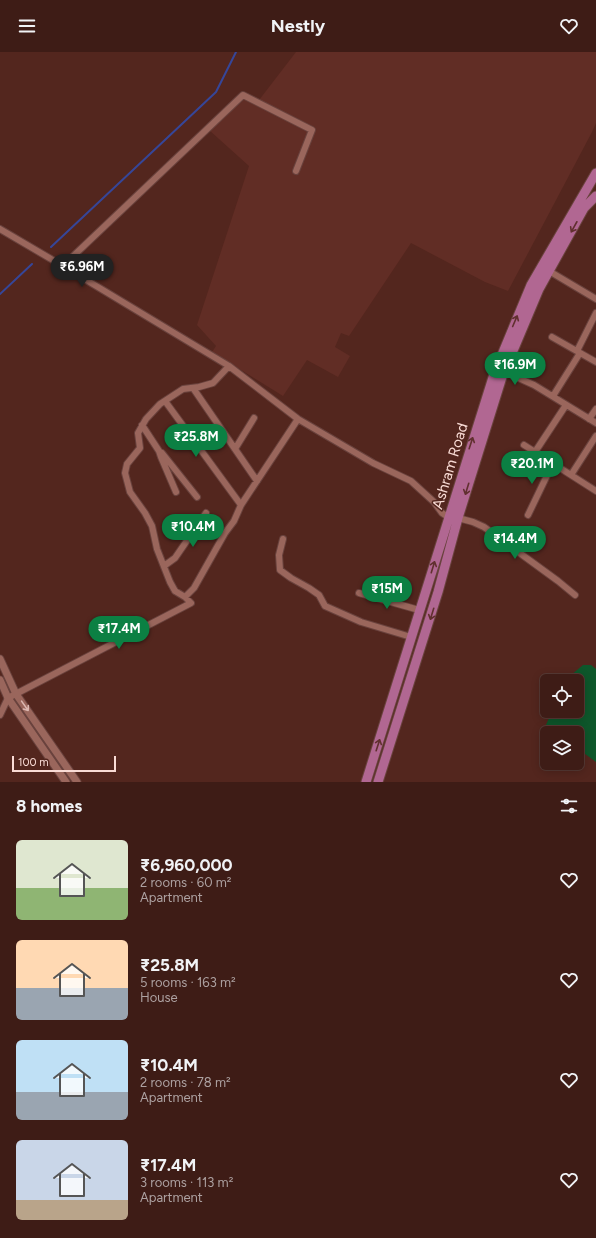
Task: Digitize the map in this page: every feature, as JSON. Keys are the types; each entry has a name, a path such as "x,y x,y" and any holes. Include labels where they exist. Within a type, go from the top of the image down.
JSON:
{"main road":[{"name":"Ashram Road","path":"366,782 448,517 530,285 596,173"},
{"name":"Ashram Road","path":"378,782 438,592 500,370 539,289 584,208 596,196"}],"street":[{"path":"68,268 68,261 243,95 312,130 296,171"},
{"path":"0,229 68,268 229,366 298,419 373,463 410,481 434,502 442,513 448,517"},
{"path":"549,271 596,299"},
{"path":"552,396 579,352 596,313"},
{"path":"590,327 596,330"},
{"path":"552,337 595,359"},
{"path":"0,715 8,698 191,603 175,591 170,582 157,549 152,526 130,492 125,473 127,464 140,448 138,433 150,414 160,404 184,389 212,383 229,366"},
{"path":"500,370 534,385 596,423"},
{"path":"193,388 257,481"},
{"path":"165,401 241,505"},
{"path":"535,452 566,405"},
{"path":"589,419 596,409"},
{"path":"235,449 254,418"},
{"path":"185,598 194,588 225,533 234,521 241,505 298,419"},
{"path":"142,425 159,451 196,497"},
{"path":"571,475 596,436"},
{"path":"524,445 596,491"},
{"path":"159,451 176,492"},
{"path":"528,515 552,463"},
{"path":"164,566 175,558 206,513"},
{"path":"458,518 484,527 558,581 575,596"},
{"path":"283,539 279,555 280,570 319,595 325,606 361,622 411,637"},
{"path":"359,592 419,610"},
{"path":"0,659 16,694 77,782"},
{"path":"0,680 8,698 66,782"}],"shaded area":[{"path":"296,52 596,52 596,123 508,291 485,282 411,243 349,336 341,333 335,347 350,356 338,377 307,360 283,396 212,352 216,346 197,325 249,166 209,130 244,98 256,104"}],"green space":[{"path":"583,665 591,665 596,669 596,762 584,753 584,726 546,725 549,718 584,718 584,674 572,674"}],"waterway":[{"path":"51,247 216,92 236,52"},
{"path":"0,294 32,264"}]}
